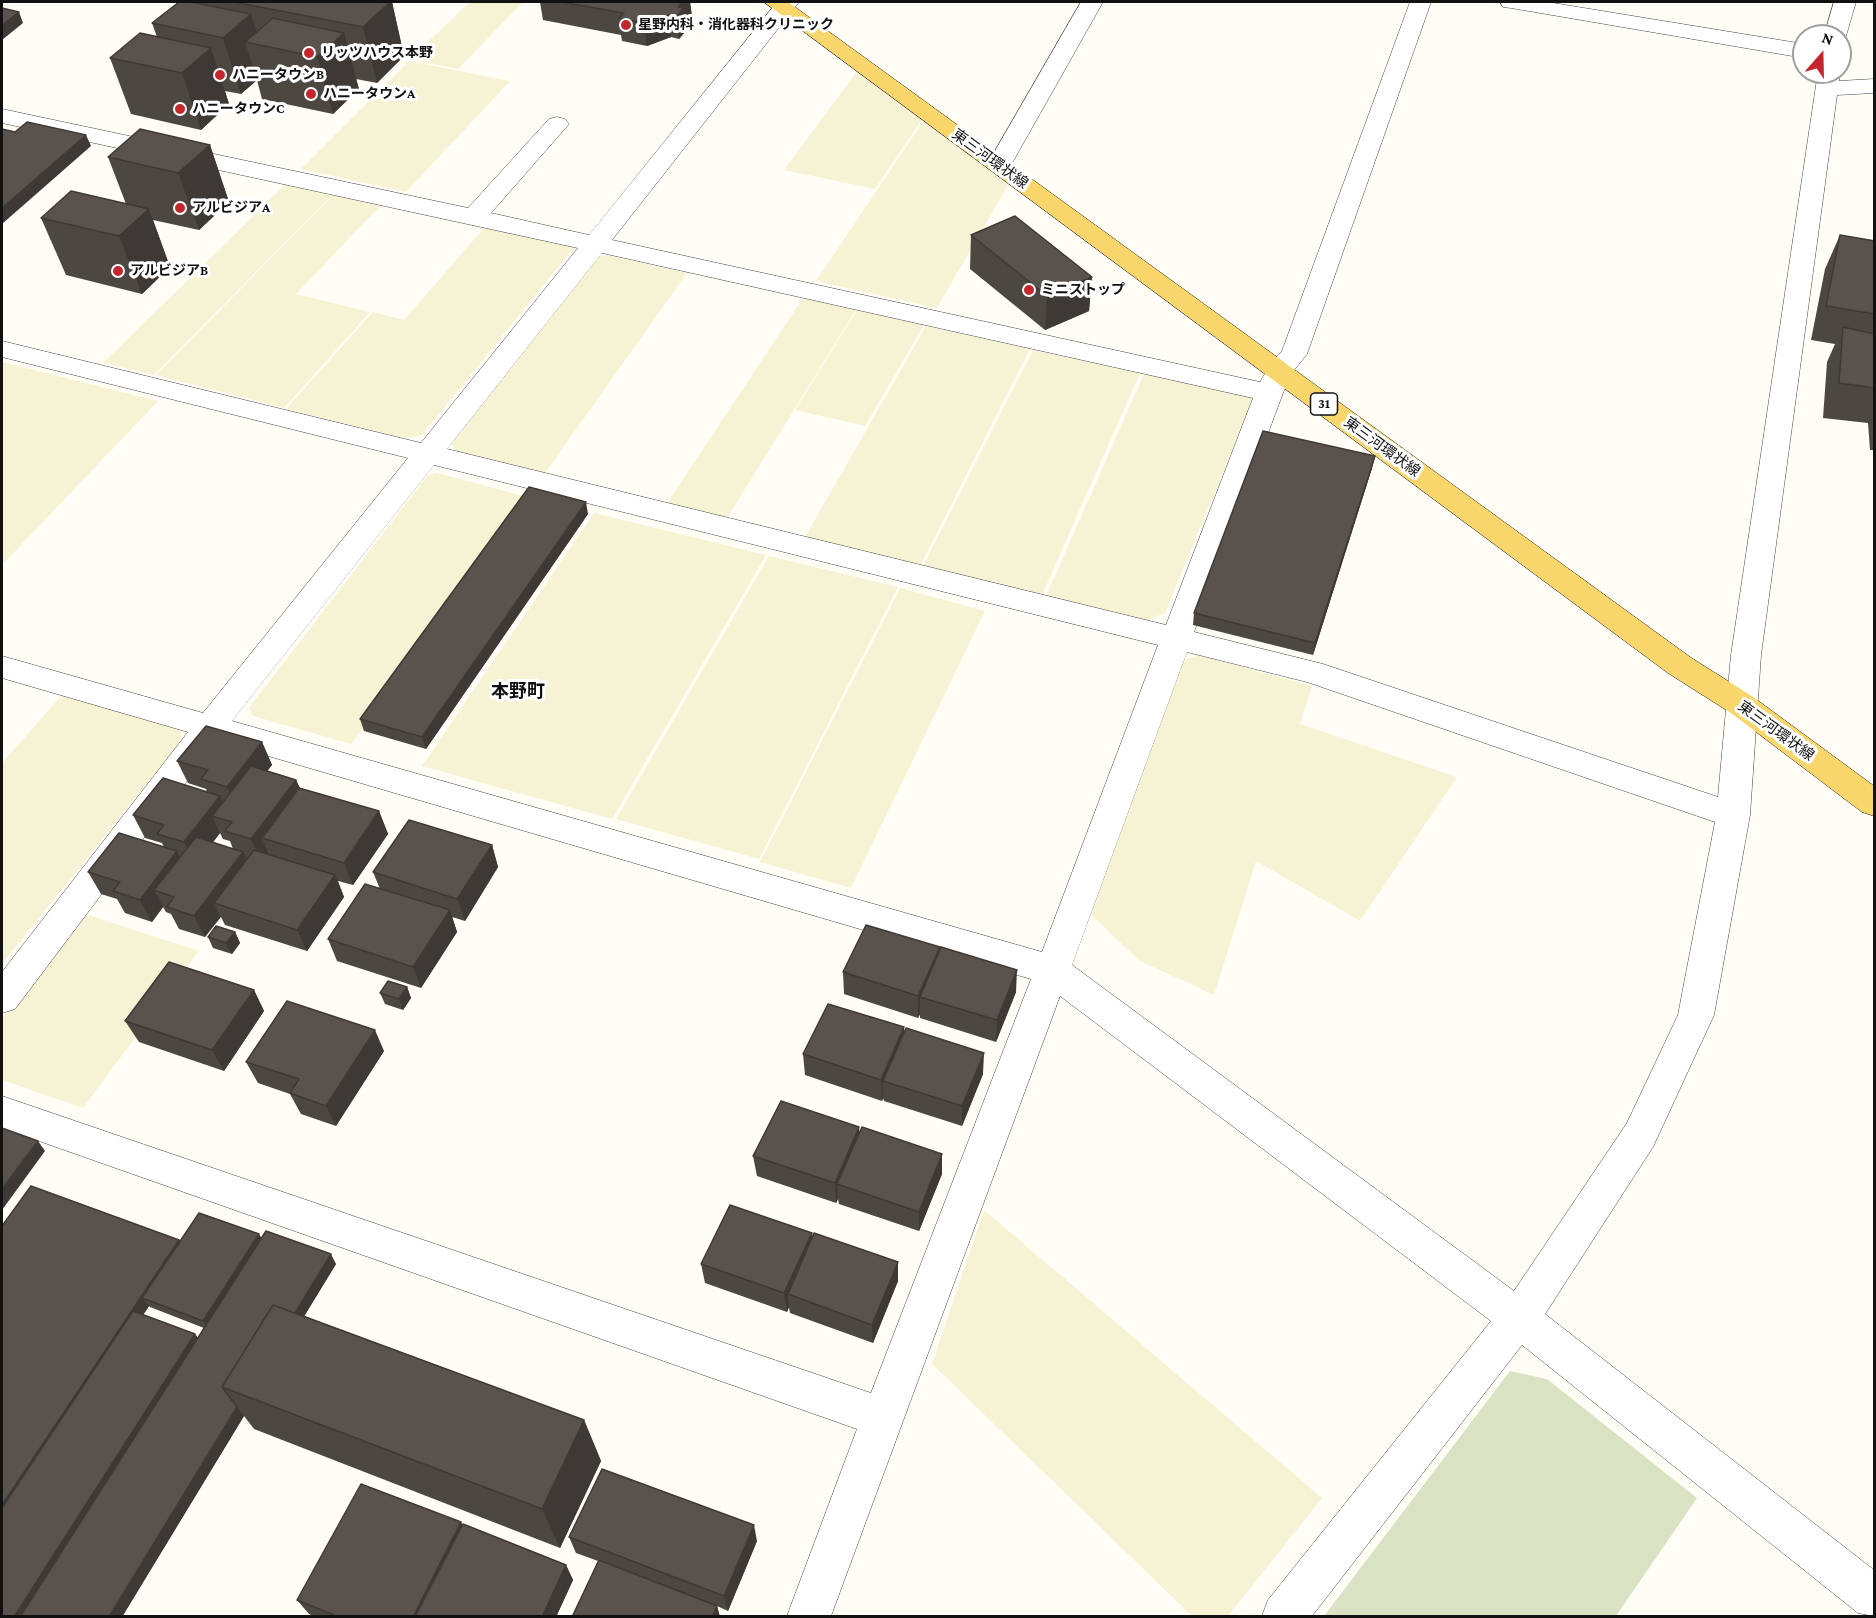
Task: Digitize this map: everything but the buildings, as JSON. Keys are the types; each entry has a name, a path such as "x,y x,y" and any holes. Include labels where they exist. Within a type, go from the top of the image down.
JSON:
{"main road":[{"name":"東三河環状線","path":"782,3 999,165 1274,382 1669,658 1742,705 1875,803"}],"street":[{"path":"999,165 1092,2"},
{"path":"809,1617 881,1417 1052,970 1174,639 1274,382 1294,354 1421,2"},
{"path":"1511,2 1792,49"},
{"path":"1839,24 1845,2"},
{"path":"2,998 209,728 429,456 782,3"},
{"path":"1284,1617 1519,1318 1640,1135 1696,1015 1732,815 1746,655 1828,84"},
{"path":"1852,84 1875,87"},
{"path":"2,116 474,217 593,245 1274,382"},
{"path":"474,217 556,124"},
{"path":"2,349 1312,672 1732,815"},
{"path":"2,667 1052,970 1519,1318 1875,1597"},
{"path":"2,1112 881,1417"}],"shaded area":[{"path":"470,2 523,2 458,69 410,59"},
{"path":"409,61 510,81 406,192 301,169"},
{"path":"858,70 923,118 875,189 784,170"},
{"path":"924,120 1008,185 937,308 816,281"},
{"path":"285,185 332,195 154,375 103,363"},
{"path":"333,195 380,206 296,294 370,312 284,408 156,375"},
{"path":"484,228 574,247 422,435 404,438 286,409 373,312 404,320"},
{"path":"606,255 687,273 545,473 455,452 450,439 593,257"},
{"path":"803,298 856,310 727,518 667,503"},
{"path":"857,310 924,325 865,426 795,410"},
{"path":"926,326 1030,349 920,566 805,537"},
{"path":"1033,350 1140,373 1042,595 923,566"},
{"path":"2,362 158,401 2,565"},
{"path":"1144,374 1254,397 1165,613 1144,621 1046,596"},
{"path":"437,473 527,497 351,744 253,716 249,708 428,475"},
{"path":"594,513 766,555 612,819 422,766"},
{"path":"769,556 898,587 759,859 616,819"},
{"path":"900,588 985,611 851,888 760,862"},
{"path":"1198,655 1312,686 1300,724 1457,777 1360,921 1256,861 1214,995 1140,961 1088,912 1176,663"},
{"path":"63,694 178,725 182,740 2,964 2,763"},
{"path":"85,914 199,951 83,1108 2,1080 2,1019"},
{"path":"984,1210 1322,1498 1228,1616 1192,1616 932,1364"}],"green space":[{"path":"1510,1371 1547,1379 1697,1498 1616,1616 1324,1616"}],"place":[{"name":"星野内科・消化器科クリニック","path":"626,25"},
{"name":"リッツハウス本野","path":"309,53"},
{"name":"ハニータウンB","path":"220,75"},
{"name":"ハニータウンA","path":"311,94"},
{"name":"ハニータウンC","path":"180,109"},
{"name":"アルビジアA","path":"180,208"},
{"name":"アルビジアB","path":"118,271"},
{"name":"ミニストップ","path":"1029,290"}],"district":[{"name":"本野町","path":"518,691"}]}
